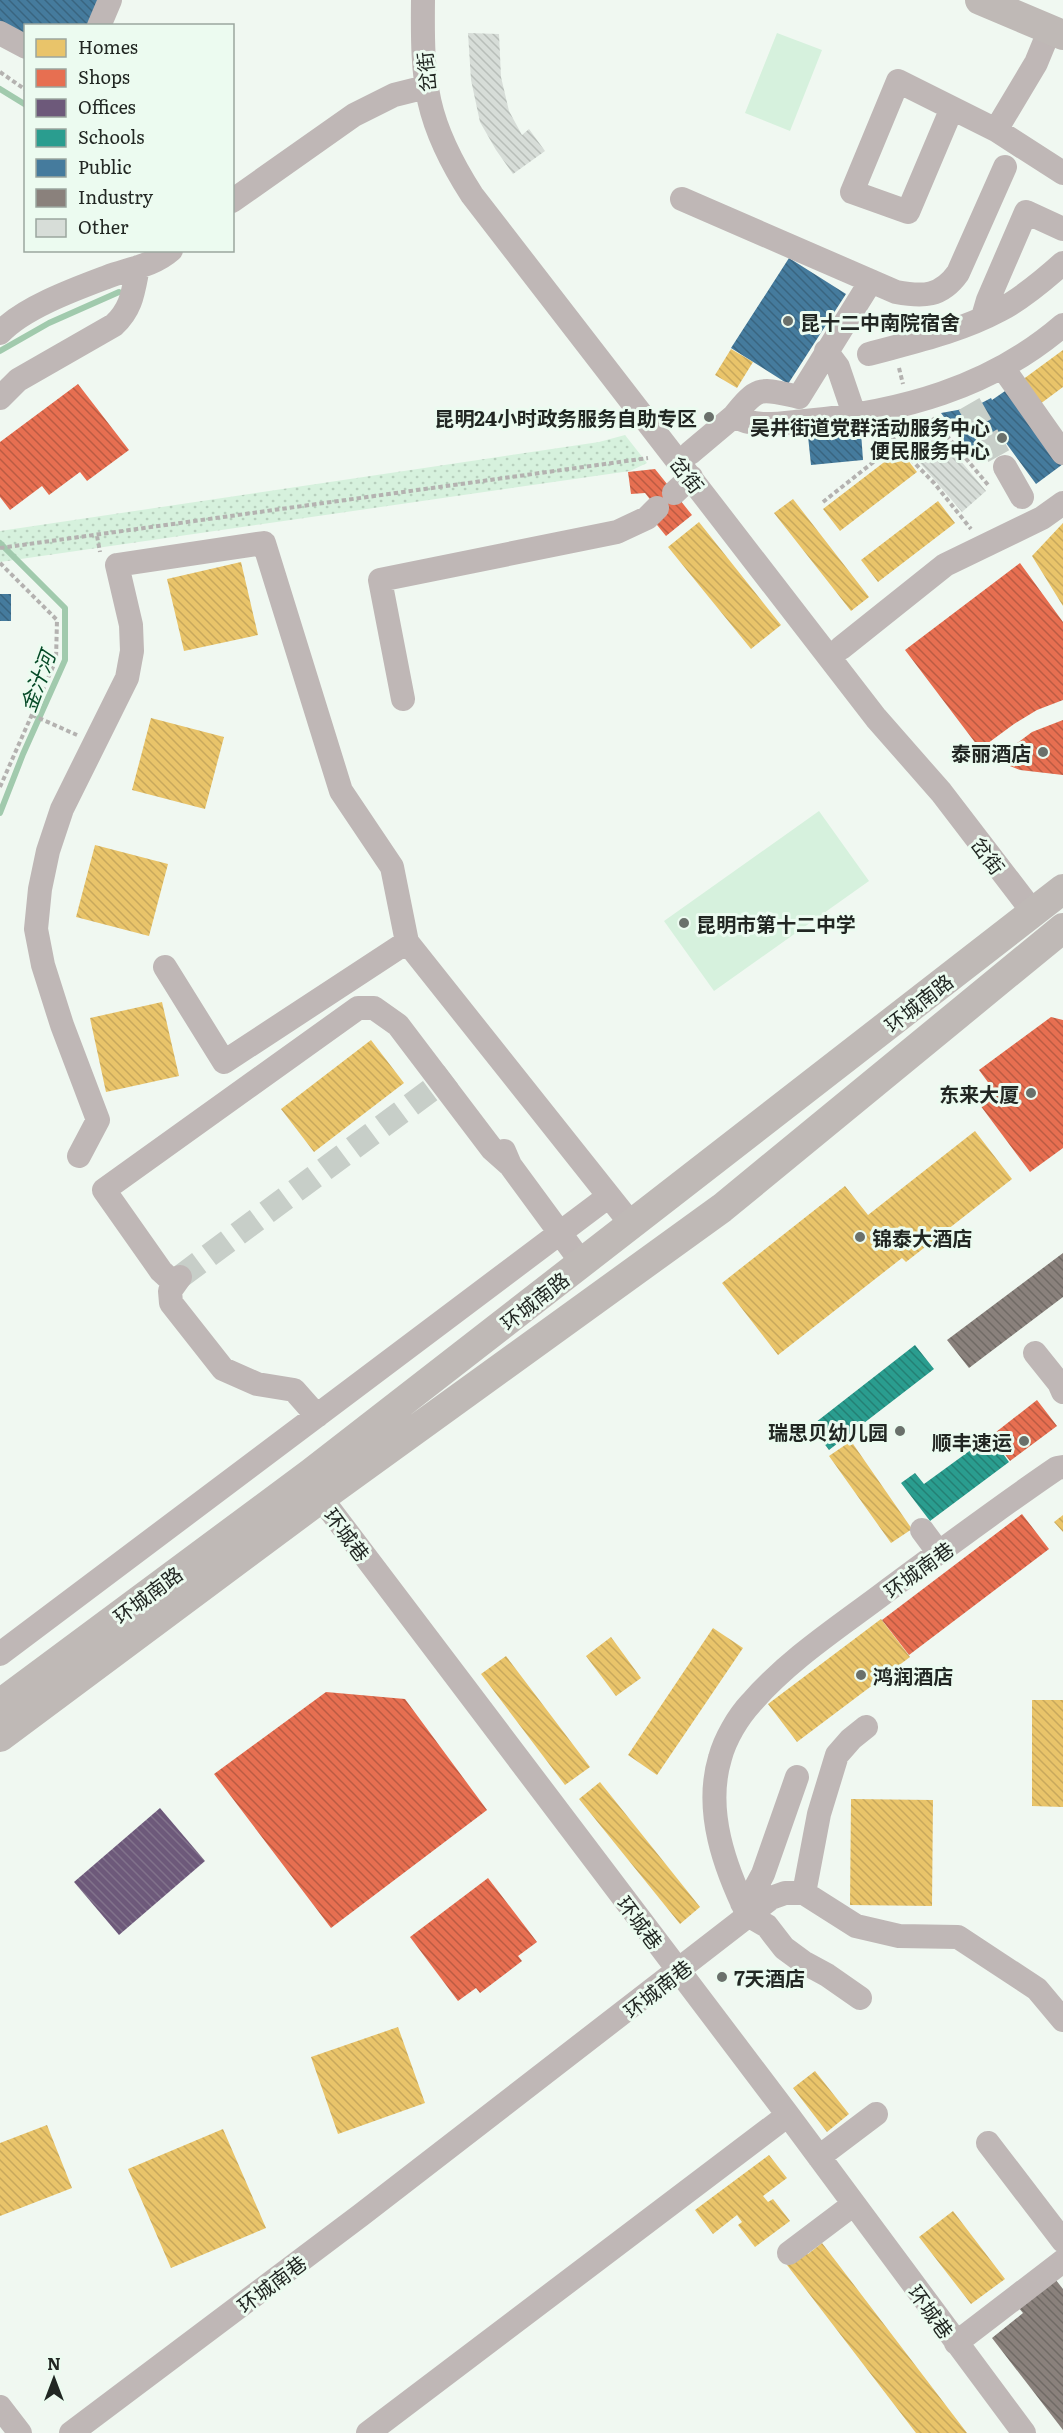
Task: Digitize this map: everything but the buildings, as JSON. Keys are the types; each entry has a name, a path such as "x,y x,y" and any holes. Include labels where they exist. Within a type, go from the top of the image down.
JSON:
{"main road":[{"path":"980,0 1057,32"},
{"name":"环城南路","path":"0,1704 311,1473 632,1225 1054,922"},
{"name":"环城南路","path":"0,1737 321,1498 722,1208 1054,922"}],"street":[{"path":"100,24 110,0"},
{"name":"岔街","path":"423,0 422,60 426,87 440,138 452,165 472,195 841,648 888,709 952,783 1054,922"},
{"name":"岔街","path":"438,0 438,65 442,94 453,133 465,158 484,186 681,453 674,493 876,718 1054,922"},
{"path":"996,130 1057,32"},
{"path":"0,33 24,46"},
{"path":"952,108 908,212 852,192 898,81 952,108 996,130 1063,173"},
{"path":"234,200 354,115 394,95 426,87"},
{"path":"682,199 896,292 917,296 933,293 949,286 958,273 1005,167"},
{"path":"983,317 988,300 1026,212 1063,230"},
{"path":"0,333 8,324 48,302 106,277 138,267 169,252"},
{"path":"869,354 931,337 999,310 1022,296 1063,263"},
{"path":"0,398 18,380 114,326 126,314 132,298 138,267"},
{"path":"681,453 734,416 756,392 766,390 799,397 871,281"},
{"path":"734,416 748,422 767,424 854,414 918,401 964,395 1020,358 1063,325"},
{"path":"826,351 838,367 854,414"},
{"path":"1003,368 1063,453"},
{"path":"1005,467 1022,497"},
{"path":"403,699 380,580 617,532 647,518 674,493"},
{"path":"841,648 945,565 1042,518 1063,503"},
{"path":"79,1156 98,1120 62,1025 43,965 36,929 40,890 48,850 62,809 127,678 132,651 131,625 117,565 264,543 341,791 392,867 407,942 632,1225"},
{"path":"165,967 224,1062 407,942"},
{"path":"317,1416 294,1390 257,1384 223,1369 171,1303 170,1291 177,1280 161,1271 104,1190 358,1008 374,1008 398,1025 492,1149 510,1165 582,1263"},
{"path":"451,1075 496,1133 510,1165"},
{"path":"0,1654 609,1197"},
{"path":"1035,1353 1059,1383 1063,1392"},
{"name":"环城南巷","path":"71,2433 362,2216 678,1972 745,1909 722,1854 715,1793 720,1757 736,1723 749,1704 767,1685 831,1633 1022,1492 1057,1468 1063,1467"},
{"name":"环城巷","path":"321,1498 788,2115 1024,2433"},
{"path":"921,1530 939,1553"},
{"path":"804,1893 819,1814 837,1755 866,1727"},
{"path":"745,1909 763,1874 797,1777"},
{"path":"745,1909 785,1893 804,1893 856,1926 900,1936 958,1937 1037,1989 1063,2020"},
{"path":"745,1909 766,1926 784,1948 860,1998"},
{"path":"819,2157 876,2114"},
{"path":"368,2433 788,2115"},
{"path":"988,2143 1063,2241"},
{"path":"789,2253 854,2204"},
{"path":"956,2343 1063,2261"},
{"path":"0,2407 20,2433"}],"path":[{"path":"0,72 24,89"},
{"path":"918,401 995,493"},
{"path":"885,409 896,444 934,483 985,546"},
{"path":"0,548 681,453"},
{"path":"823,502 880,456"},
{"path":"97,536 99,550"},
{"path":"0,563 57,620 56,660 0,787"},
{"path":"32,715 79,735"}],"green space":[{"path":"777,33 822,50 790,131 745,113"},
{"path":"625,435 647,463 630,471 0,562 0,531 599,442"},
{"path":"819,811 869,881 714,991 664,921"}],"waterway":[{"name":"金汁河","path":"0,89 24,104"},
{"name":"金汁河","path":"0,351 49,323 119,292"},
{"name":"金汁河","path":"0,543 65,608 65,660 23,754 0,813"}],"tunnel":[{"path":"969,404 1005,467"},
{"path":"180,1277 451,1075"}],"place":[{"name":"昆十二中南院宿舍","path":"788,321"},
{"name":"昆明24小时政务服务自助专区","path":"709,417"},
{"name":"吴井街道党群活动服务中心 便民服务中心","path":"1002,438"},
{"name":"泰丽酒店","path":"1043,752"},
{"name":"昆明市第十二中学","path":"684,923"},
{"name":"东来大厦","path":"1031,1093"},
{"name":"锦泰大酒店","path":"860,1237"},
{"name":"瑞思贝幼儿园","path":"900,1431"},
{"name":"顺丰速运","path":"1024,1441"},
{"name":"鸿润酒店","path":"861,1675"},
{"name":"7天酒店","path":"722,1977"}]}
